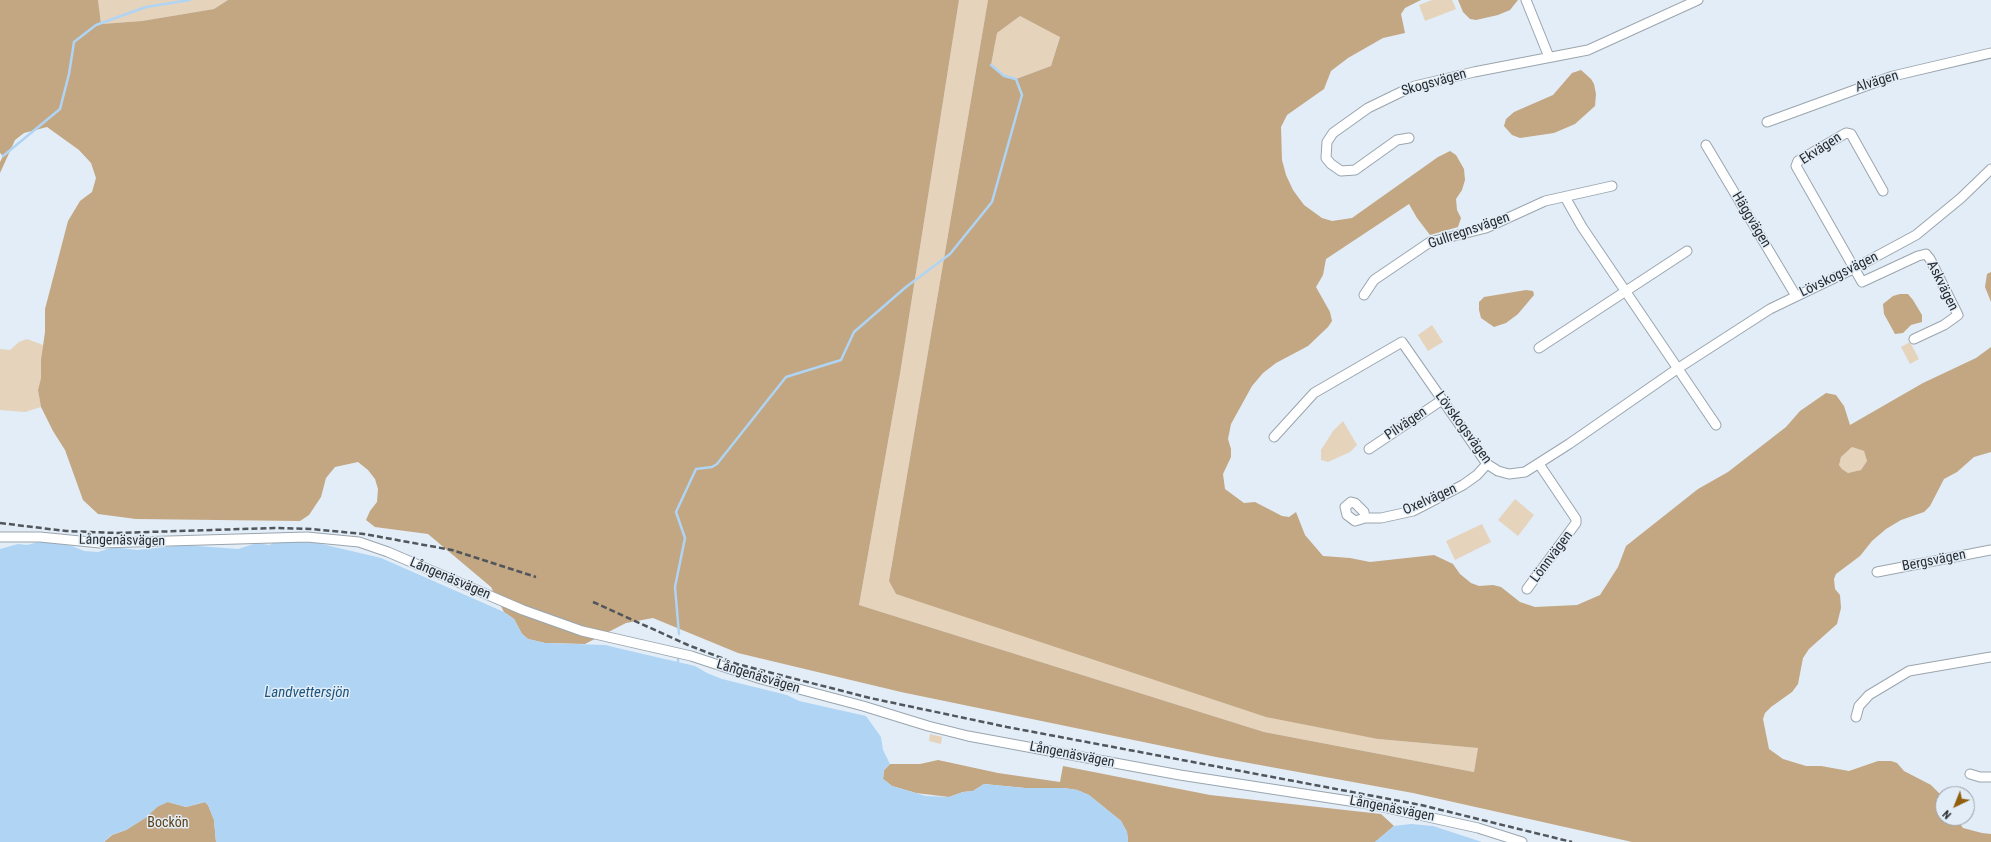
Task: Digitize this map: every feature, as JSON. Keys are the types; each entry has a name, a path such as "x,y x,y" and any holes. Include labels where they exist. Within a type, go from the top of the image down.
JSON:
{"street":[{"path":"1526,0 1549,57"},
{"name":"Skogsvägen","path":"1409,138 1398,140 1354,170 1341,171 1331,164 1326,158 1327,142 1333,133 1368,108 1415,86 1474,72 1504,68 1598,47 1698,0"},
{"name":"Alvägen","path":"1767,122 1893,76 1991,53"},
{"name":"Ekvägen","path":"1853,269 1796,166 1798,161 1846,134 1850,134 1883,191"},
{"name":"Häggvägen","path":"1706,145 1796,296"},
{"name":"Lövskogsvägen","path":"1274,437 1314,393 1402,342 1487,464 1498,471 1516,474 1525,472 1539,464 1677,369 1770,309 1853,269 1916,235 1961,198 1991,168"},
{"name":"Gullregnsvägen","path":"1364,295 1374,280 1430,242 1486,228 1545,201 1612,186"},
{"path":"1565,197 1582,227 1716,425"},
{"path":"1539,348 1625,290 1687,251"},
{"name":"Askvägen","path":"1853,269 1862,282 1918,256 1926,254 1930,259 1958,315 1944,325 1914,339"},
{"name":"Pilvägen","path":"1369,449 1442,400"},
{"name":"Oxelvägen","path":"1366,518 1381,518 1413,511 1463,485 1477,475 1487,464"},
{"name":"Lönnvägen","path":"1527,589 1576,523 1576,519 1539,464"},
{"name":"Långenäsvägen","path":"0,537 40,537 100,544 307,537 359,542 388,552 523,610 582,631 690,656 761,679 863,706 928,726 968,736 1180,775 1369,804 1458,823 1522,842"},
{"name":"Bergsvägen","path":"1877,572 1991,550"},
{"path":"1856,717 1859,706 1869,695 1909,671 1991,658"},
{"path":"1970,774 1980,777 1991,777"}],"shaded area":[{"path":"98,0 228,0 214,9 142,21 101,24"},
{"path":"959,0 988,0 889,581 896,594 1378,739 1478,748 1474,772 1264,732 859,605 900,374"},
{"path":"1432,0 1452,0 1456,9 1425,21 1419,5"},
{"path":"1020,16 1060,36 1051,66 1016,79 1004,76 991,65 997,33"},
{"path":"1432,325 1443,342 1428,351 1418,335"},
{"path":"27,339 43,345 41,378 38,390 41,407 25,412 0,410 0,349 10,350 19,342"},
{"path":"1910,342 1919,359 1910,364 1901,347"},
{"path":"1343,421 1357,445 1350,452 1328,462 1321,460 1321,450 1333,431"},
{"path":"1852,447 1864,451 1867,461 1861,470 1848,473 1839,465 1841,457"},
{"path":"1515,499 1534,515 1518,536 1498,520"},
{"path":"1482,524 1491,542 1455,560 1446,541"},
{"path":"930,734 942,737 941,744 929,741"}],"green space":[{"path":"0,0 98,0 101,24 142,21 214,9 228,0 959,0 900,374 859,605 1264,732 1474,772 1478,748 1378,739 1266,717 896,594 889,581 988,0 1421,0 1405,8 1401,14 1405,33 1383,38 1348,58 1331,71 1324,89 1287,115 1281,127 1282,160 1286,175 1293,190 1304,205 1322,218 1332,221 1352,218 1438,157 1450,151 1456,155 1464,169 1465,180 1462,190 1456,199 1457,210 1461,218 1458,227 1430,235 1417,218 1409,204 1326,259 1323,275 1316,287 1330,312 1332,321 1328,327 1308,346 1276,363 1263,373 1252,386 1231,424 1228,439 1231,449 1231,457 1223,474 1225,489 1244,503 1255,502 1282,516 1289,517 1296,512 1305,535 1323,556 1350,558 1370,562 1434,555 1453,564 1460,574 1471,583 1479,586 1493,585 1501,587 1520,602 1535,607 1577,605 1600,595 1618,567 1626,546 1698,489 1728,472 1786,427 1800,411 1826,393 1836,395 1844,406 1850,425 1923,383 1976,358 1991,347 1991,452 1974,457 1957,472 1944,479 1930,506 1924,512 1901,520 1886,529 1872,541 1860,556 1836,574 1834,579 1835,589 1840,595 1841,608 1837,624 1809,649 1803,658 1798,684 1792,692 1765,713 1763,719 1769,749 1783,759 1806,766 1821,766 1849,771 1878,761 1891,761 1897,763 1904,771 1931,785 1935,789 1935,826 1962,826 1963,828 1991,834 1991,842 1632,842 1413,793 1216,757 901,692 738,653 653,618 626,623 585,644 545,643 528,639 522,634 514,619 504,612 491,587 428,534 375,527 366,520 370,511 377,502 378,489 375,479 368,470 358,462 335,467 326,478 321,497 309,515 300,521 136,519 98,514 83,500 65,450 53,431 41,407 38,390 41,378 41,360 45,332 45,309 68,221 80,201 92,192 96,178 91,163 79,150 47,127 24,133 15,140 0,173 0,162 3,156 0,153","holes":["1020,16 1060,37 1051,66 1016,79 1004,76 991,65 997,33","1852,447 1864,451 1867,461 1861,470 1848,473 1839,465 1841,457"]},
{"path":"1458,0 1518,0 1510,10 1498,15 1476,20 1470,19 1463,12"},
{"path":"1581,70 1591,79 1594,84 1596,94 1595,106 1575,124 1554,133 1520,138 1512,135 1504,126 1506,119 1514,112 1553,95 1572,73"},
{"path":"1991,272 1991,302 1985,287 1987,274"},
{"path":"1526,290 1533,291 1534,295 1518,314 1506,323 1494,327 1481,318 1479,302 1484,297"},
{"path":"1908,294 1913,300 1922,315 1922,322 1911,325 1903,333 1895,334 1884,314 1883,304 1893,296"},
{"path":"938,760 998,773 1060,782 1063,766 1210,795 1381,814 1394,826 1375,842 1128,842 1127,832 1121,821 1089,795 1077,790 1064,788 1025,788 984,784 973,791 963,792 949,797 916,793 892,786 883,779 884,770 890,764 920,764"},
{"name":"Bockön","path":"164,802 186,807 205,802 208,805 214,820 216,842 104,842 112,835 126,830 145,818"}],"water":[{"name":"Landvettersjön","path":"42,541 72,546 84,551 98,552 114,547 137,550 184,545 238,549 257,543 269,545 275,542 309,541 381,558 504,612 514,619 522,634 528,639 545,643 605,645 695,666 722,679 787,695 799,701 866,716 881,737 883,750 890,764 884,770 883,779 892,786 926,796 949,797 963,792 973,791 984,784 1025,788 1064,788 1077,790 1089,795 1121,821 1127,832 1128,842 216,842 214,820 208,805 205,802 186,807 168,802 157,807 145,818 126,830 111,835 104,842 0,842 0,549 18,544 27,545"},
{"path":"1411,824 1433,826 1482,842 1375,842 1394,826"}],"waterway":[{"path":"3,156 60,109 69,74 74,42 96,25 146,7 190,0"},
{"path":"679,634 675,587 685,538 676,512 696,469 712,467 717,464 786,377 841,360 854,332 906,287 950,254 992,202 1022,95 1016,79 1004,76 991,65"}],"railway":[{"path":"0,523 66,531 117,533 274,528 311,529 364,534 452,550 536,577"},
{"path":"593,602 688,645 737,664 870,698 1007,727 1421,805 1572,842"}]}
